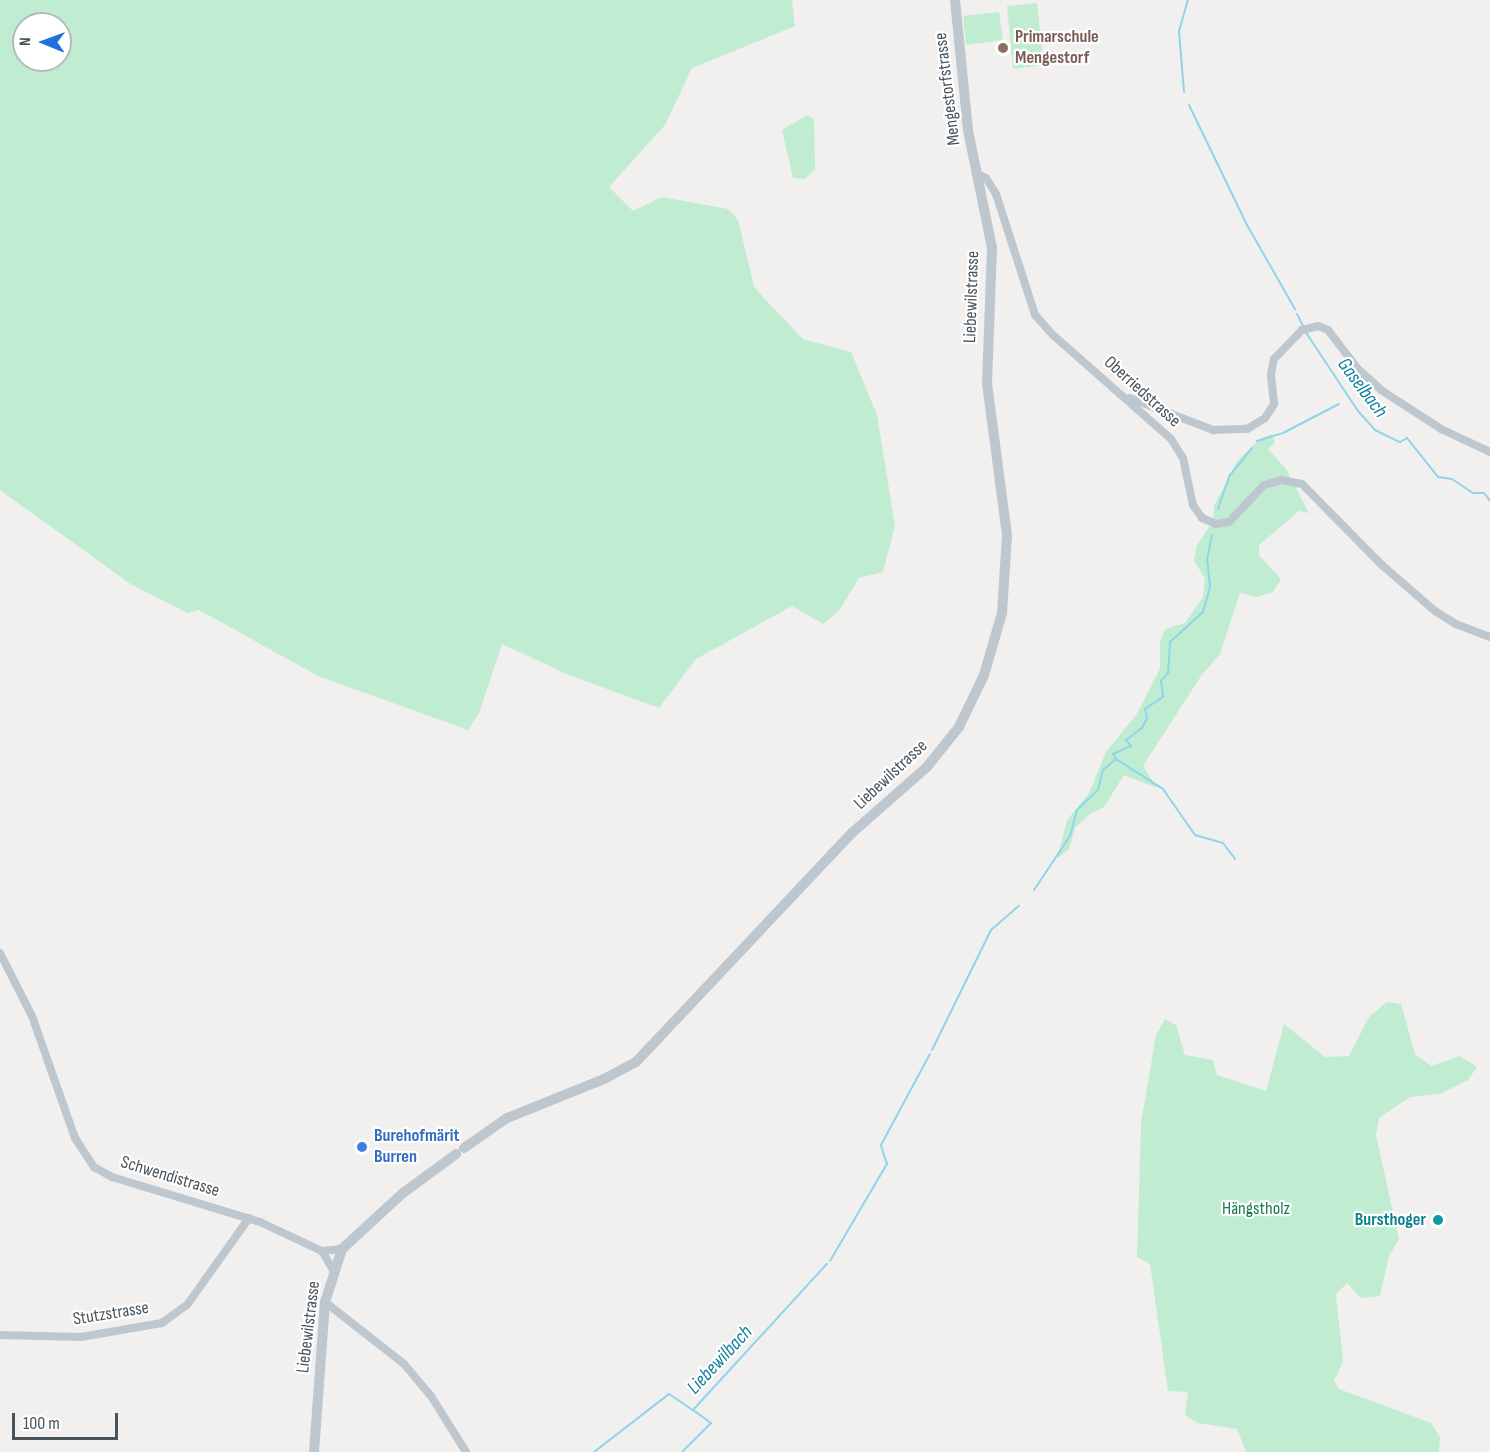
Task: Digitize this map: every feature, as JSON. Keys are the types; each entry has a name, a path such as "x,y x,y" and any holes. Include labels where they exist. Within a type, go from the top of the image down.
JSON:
{"street":[{"name":"Mengestorfstrasse","path":"955,0 968,130 976,173"},
{"name":"Oberriedstrasse","path":"976,173 986,178 996,194 1039,320 1123,396 1180,452 1193,505 1206,520 1221,524 1233,520 1269,483 1281,480 1302,484 1382,565 1435,611 1456,624 1490,637"},
{"name":"Liebewilstrasse","path":"314,1452 326,1302 333,1270 342,1249 403,1193 507,1118 604,1079 636,1062 853,832 927,766 968,709 998,634 1007,550 987,384 992,248 976,173"},
{"path":"1123,396 1213,430 1247,429 1265,418 1274,404 1270,374 1274,359 1302,330 1318,326 1328,330 1358,369 1382,390 1441,429 1490,452"},
{"name":"Schwendistrasse","path":"0,953 32,1016 75,1138 94,1167 112,1178 249,1218 322,1251"},
{"name":"Stutzstrasse","path":"0,1335 81,1337 162,1323 187,1305 249,1218"},
{"path":"333,1270 322,1251 342,1249"},
{"path":"326,1302 404,1364 431,1396 466,1452"}],"green space":[{"path":"0,0 792,0 795,26 692,68 665,125 609,187 633,211 662,197 728,209 738,220 754,286 762,296 803,339 851,352 877,415 895,526 883,572 859,578 839,611 823,624 792,606 696,659 659,708 569,675 502,644 479,713 468,730 318,676 199,610 187,613 129,583 0,490"},
{"path":"1037,3 1044,65 1013,69 1007,6"},
{"path":"999,12 1003,40 966,45 963,16"},
{"path":"807,115 814,119 815,170 804,179 793,178 782,130"},
{"path":"1272,434 1275,443 1268,449 1286,469 1309,513 1299,511 1259,545 1259,555 1281,579 1273,592 1257,597 1240,593 1220,654 1201,676 1143,766 1157,788 1124,775 1104,807 1090,814 1075,828 1069,849 1057,859 1067,820 1089,793 1106,752 1136,715 1160,669 1160,641 1165,629 1185,623 1203,597 1205,579 1194,560 1197,545 1213,521 1214,506 1237,461 1260,439"},
{"name":"Hängstholz","path":"1387,1002 1401,1004 1415,1054 1431,1066 1460,1056 1477,1067 1468,1080 1440,1094 1410,1097 1379,1118 1376,1135 1399,1239 1389,1256 1380,1296 1361,1298 1347,1283 1336,1294 1343,1361 1334,1381 1339,1389 1431,1423 1440,1437 1439,1452 1246,1452 1237,1429 1197,1423 1185,1415 1188,1392 1168,1391 1150,1264 1137,1257 1141,1123 1156,1035 1165,1019 1176,1025 1185,1055 1213,1060 1217,1075 1266,1091 1284,1024 1325,1057 1349,1056 1369,1017"}],"waterway":[{"name":"Gaselbach","path":"1184,92 1179,31 1188,0"},
{"name":"Gaselbach","path":"1189,105 1247,225 1295,309"},
{"name":"Gaselbach","path":"1297,314 1303,326"},
{"name":"Gaselbach","path":"1305,331 1358,411 1375,430 1400,442 1407,438 1438,477 1452,479 1473,493 1484,493 1490,501"},
{"name":"Liebewilbach","path":"1257,441 1283,433 1339,404"},
{"name":"Liebewilbach","path":"1218,509 1230,475 1252,448"},
{"name":"Liebewilbach","path":"1034,890 1070,836 1077,810 1098,790 1103,770 1116,759 1113,754 1131,746 1126,740 1142,728 1147,718 1145,709 1163,697 1161,681 1168,673 1170,642 1203,612 1210,587 1207,560 1212,535"},
{"path":"1116,759 1163,789 1195,835 1223,843 1235,859"},
{"name":"Liebewilbach","path":"932,1050 991,930 1019,906"},
{"name":"Liebewilbach","path":"830,1261 887,1164 881,1145 930,1054"},
{"name":"Liebewilbach","path":"594,1452 669,1394 693,1410 827,1264"},
{"path":"682,1452 711,1423 693,1410"}],"place":[{"name":"Primarschule Mengestorf","path":"1003,48"},
{"name":"Burehofmärit Burren","path":"362,1147"},
{"name":"Bursthoger","path":"1438,1220"}]}
